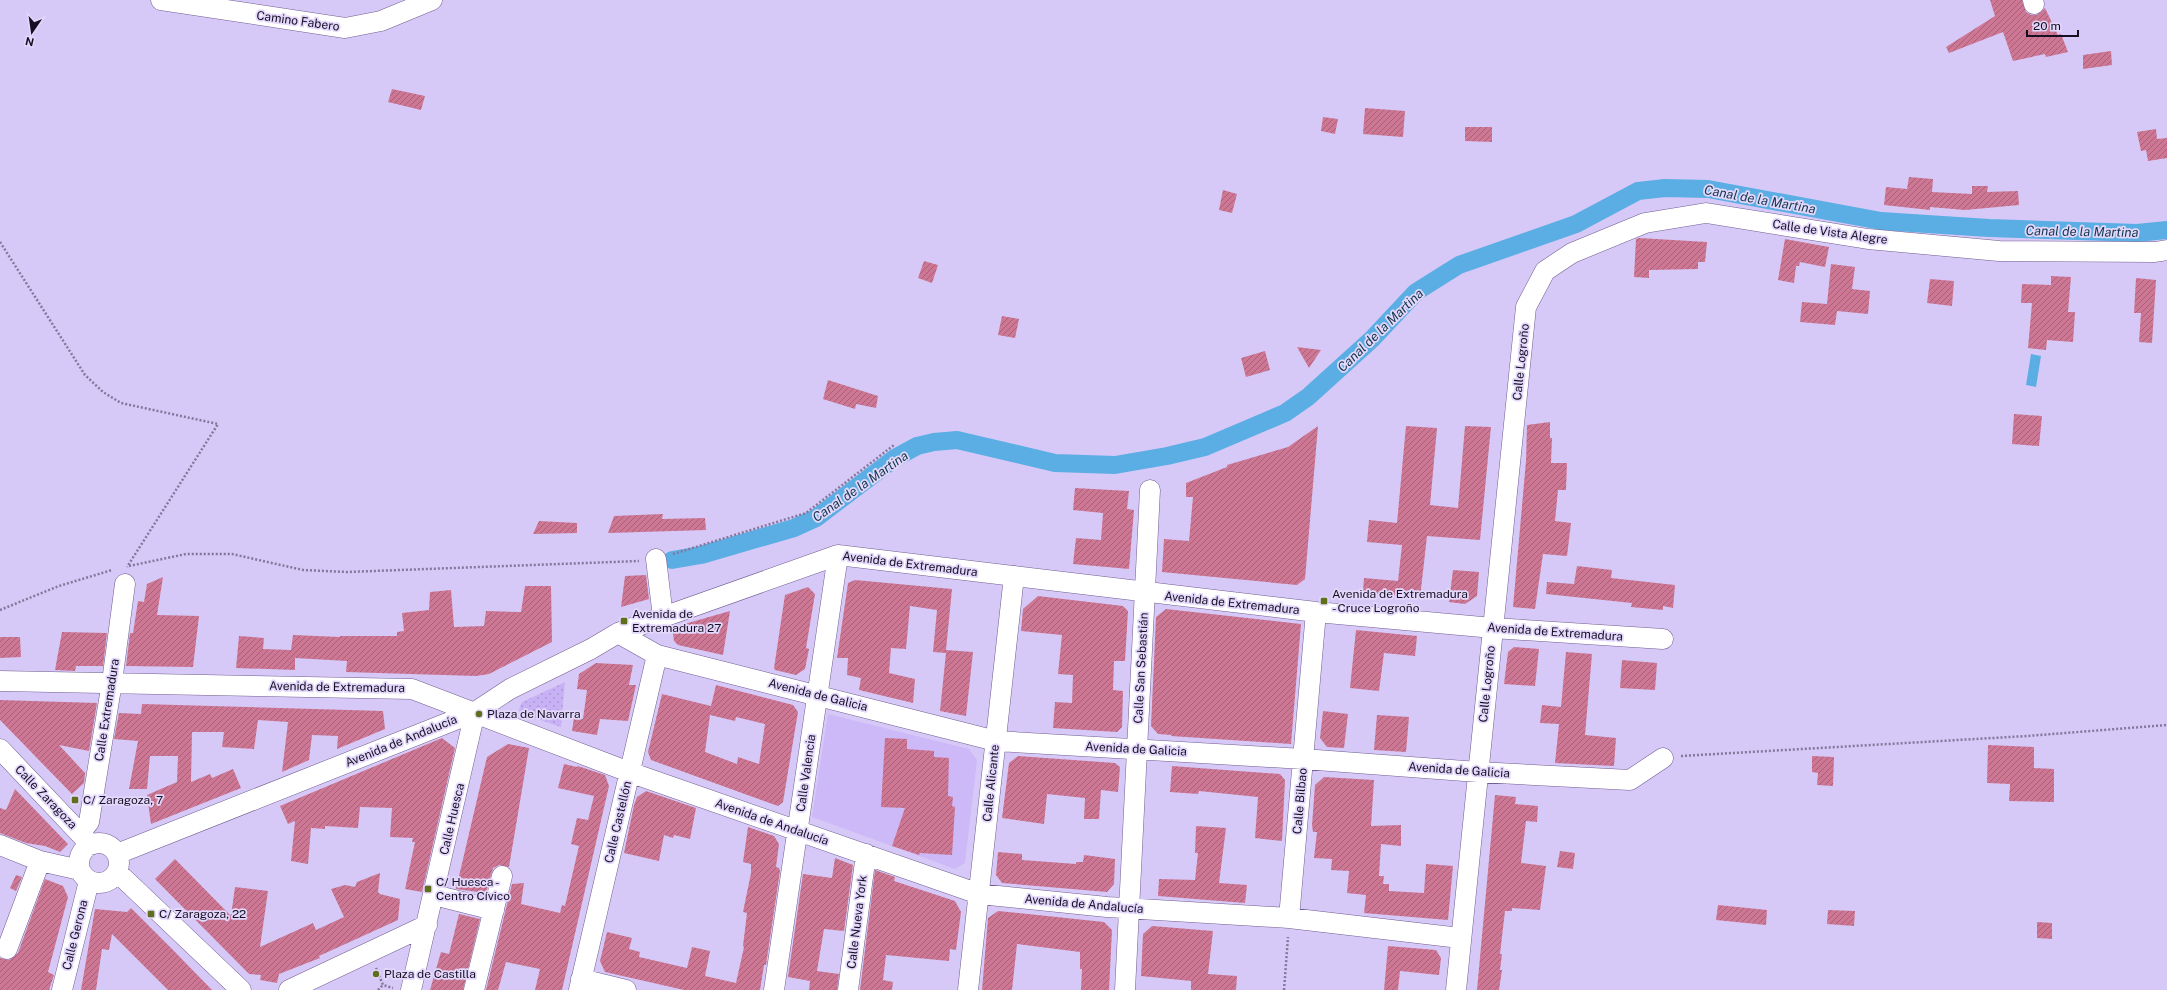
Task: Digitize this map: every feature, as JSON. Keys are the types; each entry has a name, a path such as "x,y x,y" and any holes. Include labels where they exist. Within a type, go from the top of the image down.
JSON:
{"street":[{"name":"Camino Fabero","path":"161,0 345,28 380,21 432,0"},
{"name":"Calle de Vista Alegre","path":"1526,307 1545,271 1572,253 1645,223 1706,213 1868,239 1991,250 2156,252 2167,250"},
{"name":"Calle Logroño","path":"1456,990 1460,938 1526,307"},
{"name":"Calle San Sebastián","path":"1125,990 1150,490"},
{"name":"Avenida de Extremadura","path":"0,681 412,689 475,712 510,689 618,634 838,555 1145,593 1316,612 1493,628 1664,639"},
{"name":"Calle Valencia","path":"774,990 838,555"},
{"path":"656,559 662,617"},
{"name":"Calle Extremadura","path":"86,839 112,682 121,572"},
{"name":"Calle Alicante","path":"968,990 1014,576"},
{"name":"Calle Bilbao","path":"1289,918 1316,612"},
{"name":"Avenida de Galicia","path":"618,634 657,655 996,740 1303,759 1478,772 1630,780 1663,758"},
{"name":"Calle Castellón","path":"580,984 657,655"},
{"name":"Avenida de Andalucía","path":"117,863 475,712 629,772 979,894 1107,907 1289,918 1460,938"},
{"name":"Calle Huesca","path":"405,989 428,925 475,712"},
{"name":"Calle Zaragoza","path":"0,750 86,839"},
{"path":"84,875 78,862 86,839 103,844 112,849 117,863 242,990"},
{"path":"0,845 40,861 84,875 100,883 111,880 117,863"},
{"name":"Calle Nueva York","path":"848,990 866,854"},
{"path":"7,949 40,861"},
{"name":"Calle Gerona","path":"62,990 84,875"},
{"path":"474,990 502,876"},
{"path":"434,896 494,910"},
{"path":"289,990 428,925"},
{"path":"580,984 626,990"}],"path":[{"path":"0,242 85,375 103,392 121,403 218,424 121,572"},
{"path":"0,610 59,586 121,572 186,554 232,554 303,570 347,572 501,567 577,562 622,562 656,559 806,513 894,445"},
{"path":"1663,758 1710,753 2027,736 2167,725"},
{"path":"1284,990 1289,918"},
{"path":"369,952 383,985"},
{"path":"383,985 405,989"},
{"path":"378,990 383,985"}],"shaded area":[{"path":"565,682 561,727 520,713 519,709 522,702"},
{"path":"828,714 969,749 977,760 965,863 955,869 812,817"}],"water":[{"path":"2031,354 2041,356 2036,387 2026,385"}],"building":[{"path":"1990,0 2022,0 2026,12 2031,15 2037,15 2045,8 2058,35 2061,34 2068,52 2046,57 2045,54 2013,61 2003,32 1949,53 1946,47 1995,16"},
{"path":"2111,51 2112,65 2083,69 2083,55"},
{"path":"392,89 425,96 421,110 388,102"},
{"path":"1365,108 1405,111 1403,137 1363,134"},
{"path":"1323,117 1338,119 1335,134 1321,131"},
{"path":"1465,127 1492,127 1492,142 1465,141"},
{"path":"2156,129 2157,139 2167,138 2167,158 2148,161 2146,150 2141,151 2137,132"},
{"path":"1909,177 1933,179 1932,192 1972,194 1972,186 1988,186 1987,192 2018,191 2019,205 1965,210 1930,207 1930,210 1884,205 1886,187 1907,189"},
{"path":"1223,190 1237,194 1232,213 1219,210"},
{"path":"1636,239 1707,242 1705,262 1698,262 1698,269 1649,270 1649,278 1634,277"},
{"path":"1785,239 1829,247 1825,267 1800,262 1799,266 1796,266 1794,283 1778,280"},
{"path":"924,261 938,265 932,283 918,278"},
{"path":"1831,264 1855,267 1852,289 1870,291 1868,314 1837,311 1835,325 1800,322 1802,302 1827,304"},
{"path":"2051,276 2071,277 2068,312 2075,312 2073,342 2047,340 2046,350 2028,348 2032,303 2021,303 2022,284 2051,285"},
{"path":"2136,278 2156,280 2152,343 2139,342 2141,313 2134,313"},
{"path":"1930,279 1954,281 1952,306 1927,303"},
{"path":"1002,316 1019,319 1015,338 998,335"},
{"path":"1297,347 1321,350 1309,368"},
{"path":"1265,351 1270,370 1246,377 1241,358"},
{"path":"828,380 878,396 876,408 856,404 855,409 823,399"},
{"path":"2014,414 2042,416 2039,446 2012,444"},
{"path":"1550,422 1550,438 1552,438 1551,463 1567,463 1566,490 1558,490 1555,521 1571,523 1567,556 1543,554 1535,609 1513,607 1526,461 1527,425"},
{"path":"1318,426 1305,579 1297,585 1162,572 1164,539 1189,541 1193,497 1186,497 1186,483 1227,467 1227,465 1288,447"},
{"path":"1406,426 1437,428 1430,505 1458,508 1465,426 1491,427 1480,540 1427,536 1420,598 1363,592 1364,578 1398,581 1402,545 1367,542 1369,520 1397,523"},
{"path":"1075,488 1129,491 1127,509 1134,510 1129,569 1073,564 1076,538 1101,540 1103,513 1073,510"},
{"path":"663,514 662,519 705,518 706,530 608,533 614,516"},
{"path":"539,521 577,523 577,533 533,534"},
{"path":"1577,566 1612,570 1611,578 1675,585 1673,608 1663,606 1663,610 1631,607 1632,603 1546,594 1547,582 1574,584"},
{"path":"1453,570 1479,572 1477,596 1465,604 1449,602"},
{"path":"646,575 649,599 621,607 625,576"},
{"path":"163,577 157,615 199,616 193,667 126,666 130,633 133,633 138,601 144,602 147,584"},
{"path":"855,580 952,589 946,650 973,652 966,716 940,711 946,653 933,652 937,610 910,606 906,649 891,648 889,673 915,679 913,703 859,690 861,678 847,675 848,658 837,658 848,583"},
{"path":"525,586 551,586 552,642 489,674 476,676 346,672 347,661 295,658 295,670 236,668 239,636 264,638 263,649 291,650 293,635 340,637 397,636 397,632 404,631 402,613 429,610 430,592 451,590 454,627 484,626 486,611 521,612"},
{"path":"808,587 815,594 806,648 809,649 805,669 796,675 775,670 774,668 785,595"},
{"path":"1038,596 1123,606 1128,611 1125,661 1114,661 1113,690 1123,691 1122,727 1117,732 1053,728 1055,702 1072,703 1073,675 1058,674 1062,635 1021,631 1023,609"},
{"path":"1166,609 1301,624 1291,744 1158,734 1151,726 1156,617"},
{"path":"730,611 723,655 678,645 674,641 673,633 681,625"},
{"path":"1356,630 1417,636 1415,656 1384,653 1379,691 1350,688"},
{"path":"62,632 107,633 103,666 76,666 75,671 55,670"},
{"path":"0,637 20,637 21,657 0,658"},
{"path":"1514,647 1539,649 1535,686 1504,684 1508,652"},
{"path":"1566,652 1592,654 1585,735 1616,738 1614,766 1555,763 1559,724 1540,723 1542,705 1561,707"},
{"path":"1622,660 1657,663 1655,690 1620,688"},
{"path":"596,663 633,665 629,685 636,685 628,721 600,719 597,735 572,731 574,718 583,719 587,690 577,689 579,674"},
{"path":"716,685 793,705 798,712 783,802 778,806 651,760 648,752 662,694 711,706","holes":["710,715 735,721 736,717 765,724 759,764 738,757 737,764 705,752"]},
{"path":"0,700 97,703 89,751 59,745 85,773 84,783 72,794 0,720"},
{"path":"142,704 383,711 385,729 337,749 338,736 312,735 309,760 282,772 288,722 258,720 254,749 222,747 224,732 192,732 191,782 210,774 212,778 233,769 241,788 151,824 147,795 177,782 178,756 150,756 147,789 129,789 138,741 114,739 119,713 141,714"},
{"path":"1323,711 1348,714 1344,748 1327,747 1320,738"},
{"path":"1377,715 1409,717 1406,752 1374,750"},
{"path":"442,738 455,748 422,892 405,889 415,842 412,842 413,838 390,837 392,808 360,807 358,828 325,826 325,829 311,828 308,864 291,861 295,821 288,824 280,806"},
{"path":"885,738 907,739 907,749 934,751 934,757 949,758 948,796 953,797 952,806 955,807 952,855 920,853 919,855 892,846 905,808 881,807"},
{"path":"508,744 529,748 509,867 499,865 493,868 486,893 456,889 487,757"},
{"path":"1988,745 2034,747 2034,768 2054,769 2054,802 2009,801 2010,784 1987,783"},
{"path":"1018,756 1115,763 1120,767 1118,792 1101,790 1099,819 1084,819 1085,798 1047,794 1044,824 1002,818 1009,763"},
{"path":"1812,756 1834,757 1833,786 1817,785 1818,773 1812,772"},
{"path":"564,764 578,766 605,775 609,786 562,990 535,990 540,969 506,962 498,990 486,990 512,884 524,883 521,904 560,913 562,905 565,906 579,846 571,844 577,818 588,820 594,796 558,788"},
{"path":"1172,766 1280,774 1285,780 1282,841 1255,838 1258,797 1199,791 1198,794 1170,792"},
{"path":"1324,777 1374,780 1371,826 1401,825 1401,846 1381,844 1379,876 1384,876 1383,884 1389,884 1389,891 1424,893 1426,864 1453,866 1448,920 1364,913 1366,895 1347,893 1349,871 1331,870 1332,859 1314,858 1317,832 1313,832 1312,825 1315,785"},
{"path":"15,789 68,844 60,852 45,846 26,843 0,833 0,808 6,810"},
{"path":"646,791 696,808 690,839 674,835 673,838 664,835 659,861 624,853 634,805 637,797"},
{"path":"1495,795 1516,797 1515,804 1538,806 1537,822 1526,821 1521,863 1546,866 1540,910 1512,908 1512,911 1505,911 1500,954 1502,954 1500,970 1502,970 1499,990 1477,990"},
{"path":"1196,826 1226,828 1219,883 1247,885 1245,903 1158,896 1159,879 1195,880 1198,853 1195,853"},
{"path":"748,827 774,836 779,844 776,867 779,868 780,871 766,965 764,965 760,990 684,990 605,972 600,961 607,932 632,938 629,949 640,952 639,957 687,968 692,947 710,951 705,976 736,983 744,947 747,913 743,912 751,873 751,864 743,862"},
{"path":"1560,851 1575,853 1573,869 1557,867"},
{"path":"998,852 1022,854 1022,860 1076,864 1076,862 1083,862 1084,855 1115,859 1114,884 1107,892 1002,883 996,875"},
{"path":"835,858 853,865 844,931 824,929 817,971 839,974 837,990 809,990 810,981 788,977 803,874 832,878"},
{"path":"175,859 231,916 235,887 268,891 260,947 313,923 316,930 344,917 331,889 345,885 355,887 357,882 380,873 378,892 380,894 400,899 398,920 319,956 320,958 279,974 277,983 260,980 261,975 249,974 155,879"},
{"path":"875,870 895,877 894,881 955,901 961,912 956,950 950,949 949,961 886,955 883,980 893,982 892,990 860,990"},
{"path":"16,875 22,877 16,891 10,888"},
{"path":"45,879 63,886 68,897 48,972 54,975 49,990 0,990 0,958 9,960 18,953"},
{"path":"1718,905 1767,910 1766,925 1716,920"},
{"path":"131,908 212,990 168,990 112,934 109,950 102,949 96,990 81,990 95,909 127,912"},
{"path":"1828,910 1855,911 1854,926 1827,924"},
{"path":"998,911 1104,922 1112,930 1109,990 1081,990 1082,969 1080,969 1080,952 1017,944 1012,990 982,990 988,918"},
{"path":"459,914 480,919 463,990 430,990 441,952 449,954"},
{"path":"2037,922 2052,923 2052,939 2037,938"},
{"path":"1152,926 1213,931 1208,974 1237,976 1236,990 1191,990 1191,981 1141,976 1143,934"},
{"path":"1388,946 1436,950 1441,958 1439,975 1400,971 1398,990 1384,990"}],"waterway":[{"name":"Canal de la Martina","path":"672,560 701,555 794,528 816,518 895,458 917,446 934,442 957,440 1055,463 1115,465 1167,456 1205,447 1285,413 1308,397 1372,339 1416,292 1459,265 1576,224 1638,191 1665,188 1708,189 1881,221 1989,228 2137,233 2167,230"}],"place":[{"name":"Avenida de Extremadura - Cruce Logroño","path":"1324,601"},
{"name":"Avenida de Extremadura 27","path":"624,621"},
{"name":"Plaza de Navarra","path":"479,714"},
{"name":"C/ Zaragoza, 7","path":"75,800"},
{"name":"C/ Huesca - Centro Cívico","path":"428,889"},
{"name":"C/ Zaragoza, 22","path":"151,914"},
{"name":"Plaza de Castilla","path":"376,974"}]}
